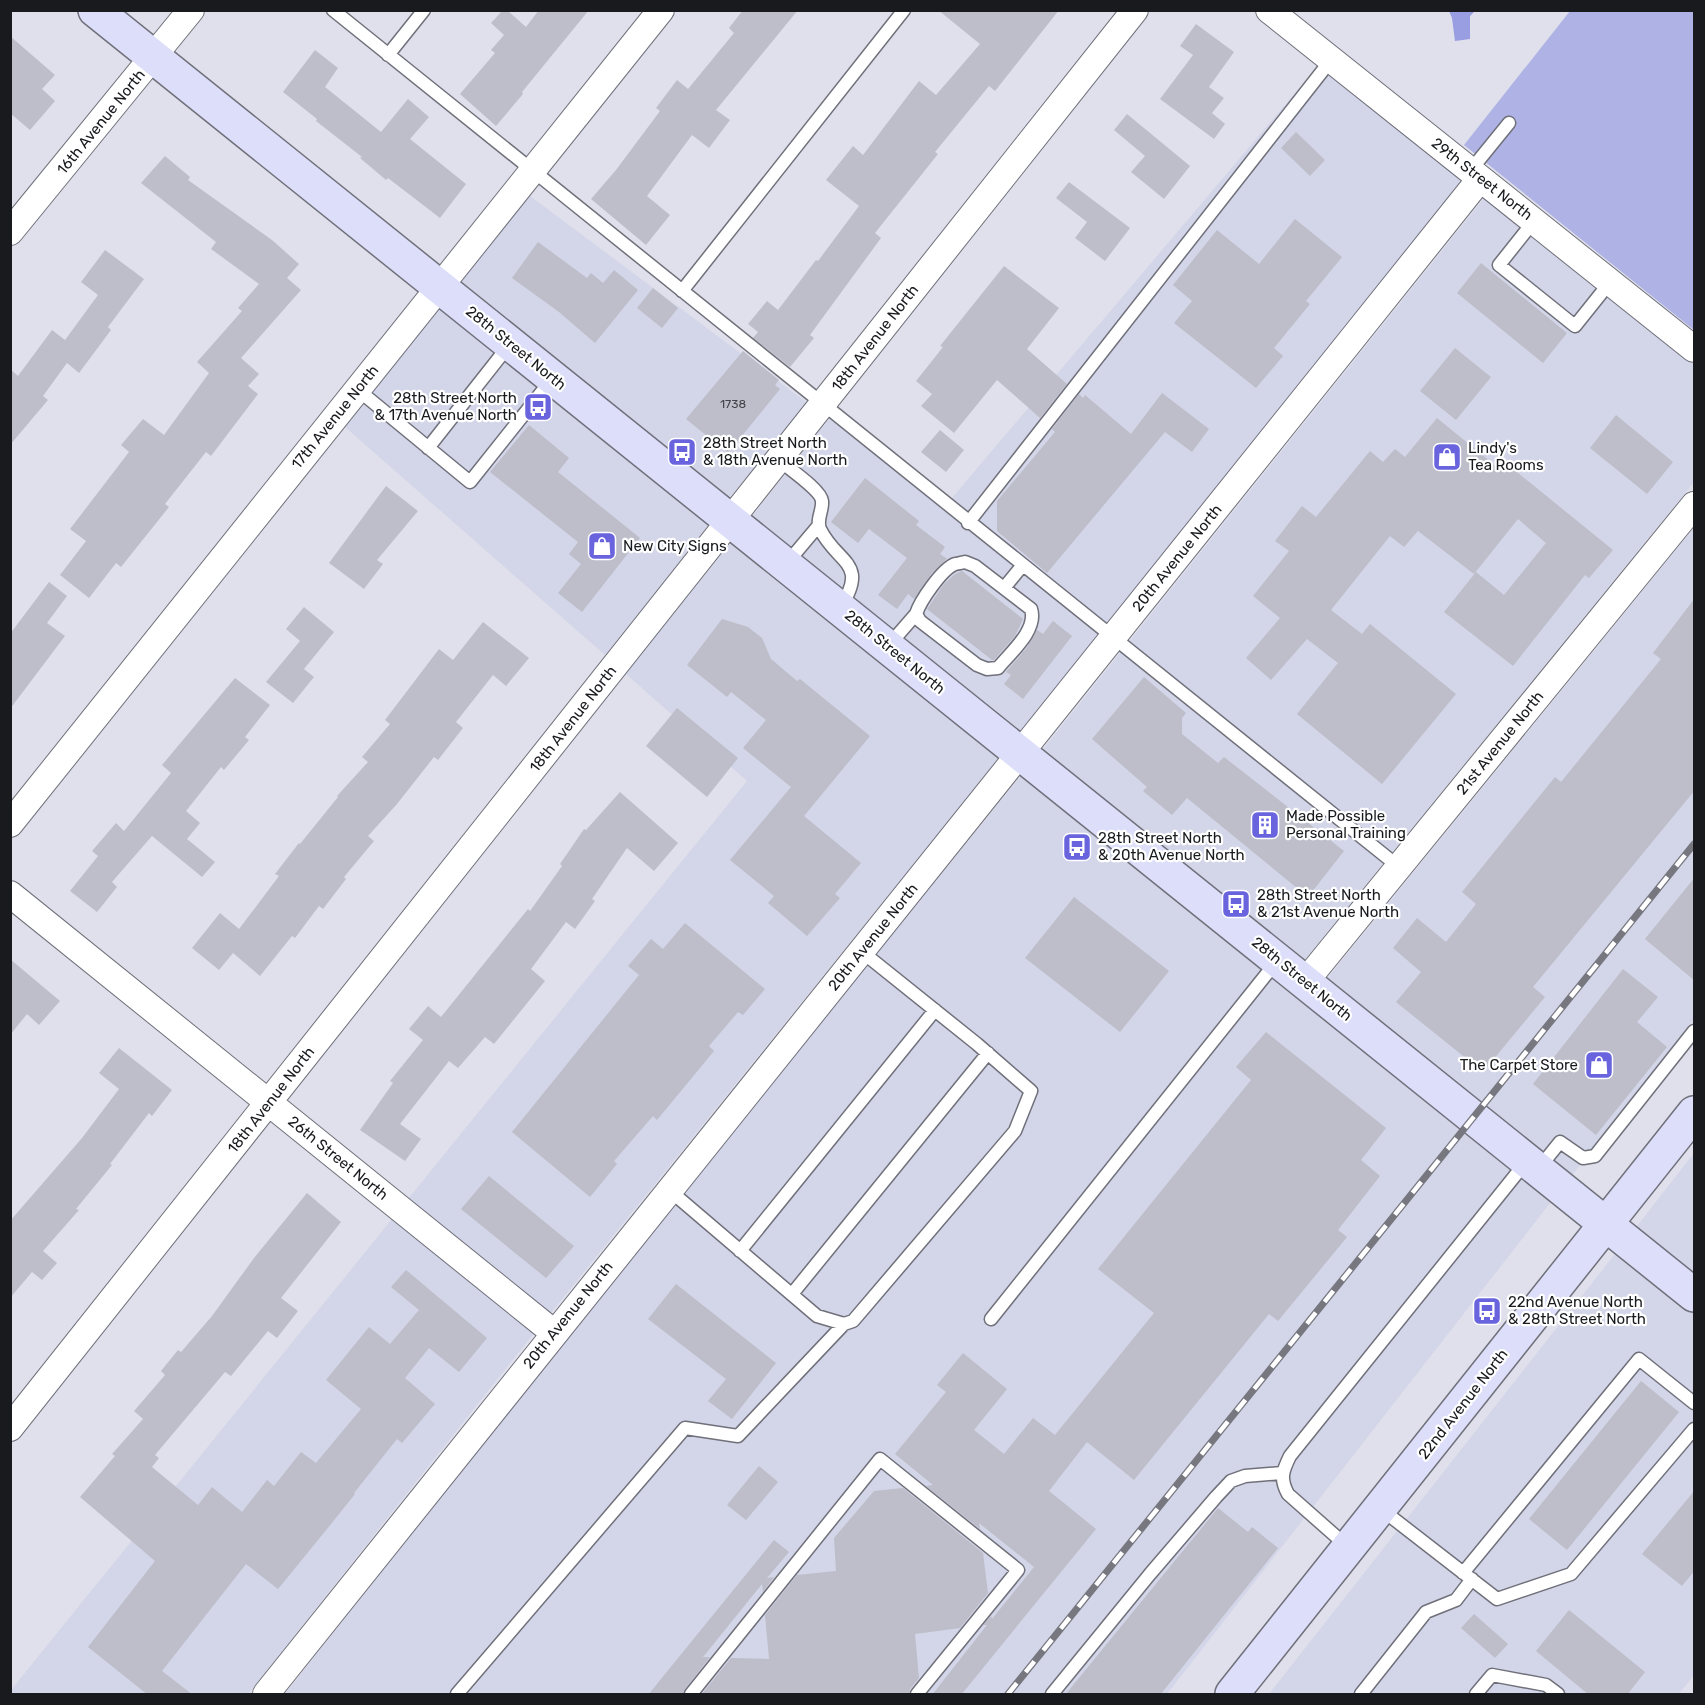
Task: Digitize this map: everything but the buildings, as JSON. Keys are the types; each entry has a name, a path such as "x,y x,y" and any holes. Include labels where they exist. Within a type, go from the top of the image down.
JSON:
{"street":[{"name":"28th Street North","path":"95,10 1695,1295"},
{"name":"16th Avenue North","path":"10,232 190,10"},
{"name":"17th Avenue North","path":"10,824 661,10"},
{"name":"18th Avenue North","path":"10,1428 1135,10"},
{"name":"29th Street North","path":"1269,10 1695,349"},
{"name":"20th Avenue North","path":"266,1695 553,1332 1021,754 1475,175"},
{"name":"21st Avenue North","path":"1305,982 1695,505"},
{"name":"26th Street North","path":"10,894 553,1332"},
{"name":"22nd Avenue North","path":"1232,1695 1606,1224 1693,1119"}],"lane":[{"path":"333,10 1112,639 1400,867"},
{"path":"388,55 424,10"},
{"path":"682,291 904,10"},
{"path":"968,523 1331,60"},
{"path":"1475,175 1509,123"},
{"path":"1534,221 1499,265 1575,326 1611,281"},
{"path":"428,448 510,344"},
{"path":"357,389 470,482 553,378"},
{"path":"779,460 818,493 822,501 819,525 786,565"},
{"path":"819,525 825,537 851,569 852,580 849,594 840,608"},
{"path":"888,646 916,614 919,605 946,571 956,564 965,562 975,566 1031,609 1033,618 1031,627 998,668 987,669 977,665 920,621 916,614"},
{"path":"1004,588 1022,566"},
{"path":"456,1695 685,1428 738,1436 844,1324 853,1321 1015,1131 1031,1091 988,1053 861,951"},
{"path":"991,1319 1278,960"},
{"path":"740,1251 935,1010"},
{"path":"1349,1548 1288,1494 1283,1484 1282,1473 1290,1456 1533,1165 1560,1142 1583,1158 1595,1156 1695,1031"},
{"path":"792,1294 988,1053"},
{"path":"668,1190 817,1316 844,1324"},
{"path":"1361,1695 1426,1612 1456,1599 1467,1576 1639,1359 1695,1403"},
{"path":"1380,1509 1497,1599 1571,1574 1695,1429"},
{"path":"691,1695 880,1459 1018,1569 916,1695"},
{"path":"1052,1695 1157,1565 1231,1481 1245,1476 1282,1473"},
{"path":"1476,1695 1492,1675 1546,1685 1558,1695"}],"shaded area":[{"path":"1449,11 1475,11 1470,16 1470,39 1455,41"},
{"path":"1570,11 1694,11 1694,330 1464,145"},
{"path":"1318,66 1462,179 1018,735 750,519 829,419 946,505"},
{"path":"530,196 806,402 727,501 458,285"},
{"path":"1485,197 1694,365 1694,482 1302,963 1040,753"},
{"path":"442,305 712,521 605,655 345,427"},
{"path":"1694,528 1694,1019 1570,1178 1325,981"},
{"path":"734,539 1002,754 550,1314 408,1199 747,781 626,674"},
{"path":"1024,772 1554,1198 1167,1694 285,1694 564,1341"},
{"path":"1694,1153 1694,1279 1634,1230"},
{"path":"392,1219 534,1333 248,1694 11,1694 11,1690"},
{"path":"1618,1250 1694,1311 1694,1675 1679,1694 1269,1694"}],"railway":[{"path":"1008,1694 1694,844"}],"place":[{"name":"28th Street North & 17th Avenue North","path":"538,407"},
{"name":"28th Street North & 18th Avenue North","path":"682,452"},
{"name":"Lindy's Tea Rooms","path":"1447,457"},
{"name":"New City Signs","path":"602,546"},
{"name":"Made Possible Personal Training","path":"1265,825"},
{"name":"28th Street North & 20th Avenue North","path":"1077,847"},
{"name":"28th Street North & 21st Avenue North","path":"1236,904"},
{"name":"The Carpet Store","path":"1599,1065"},
{"name":"22nd Avenue North & 28th Street North","path":"1487,1311"}]}
